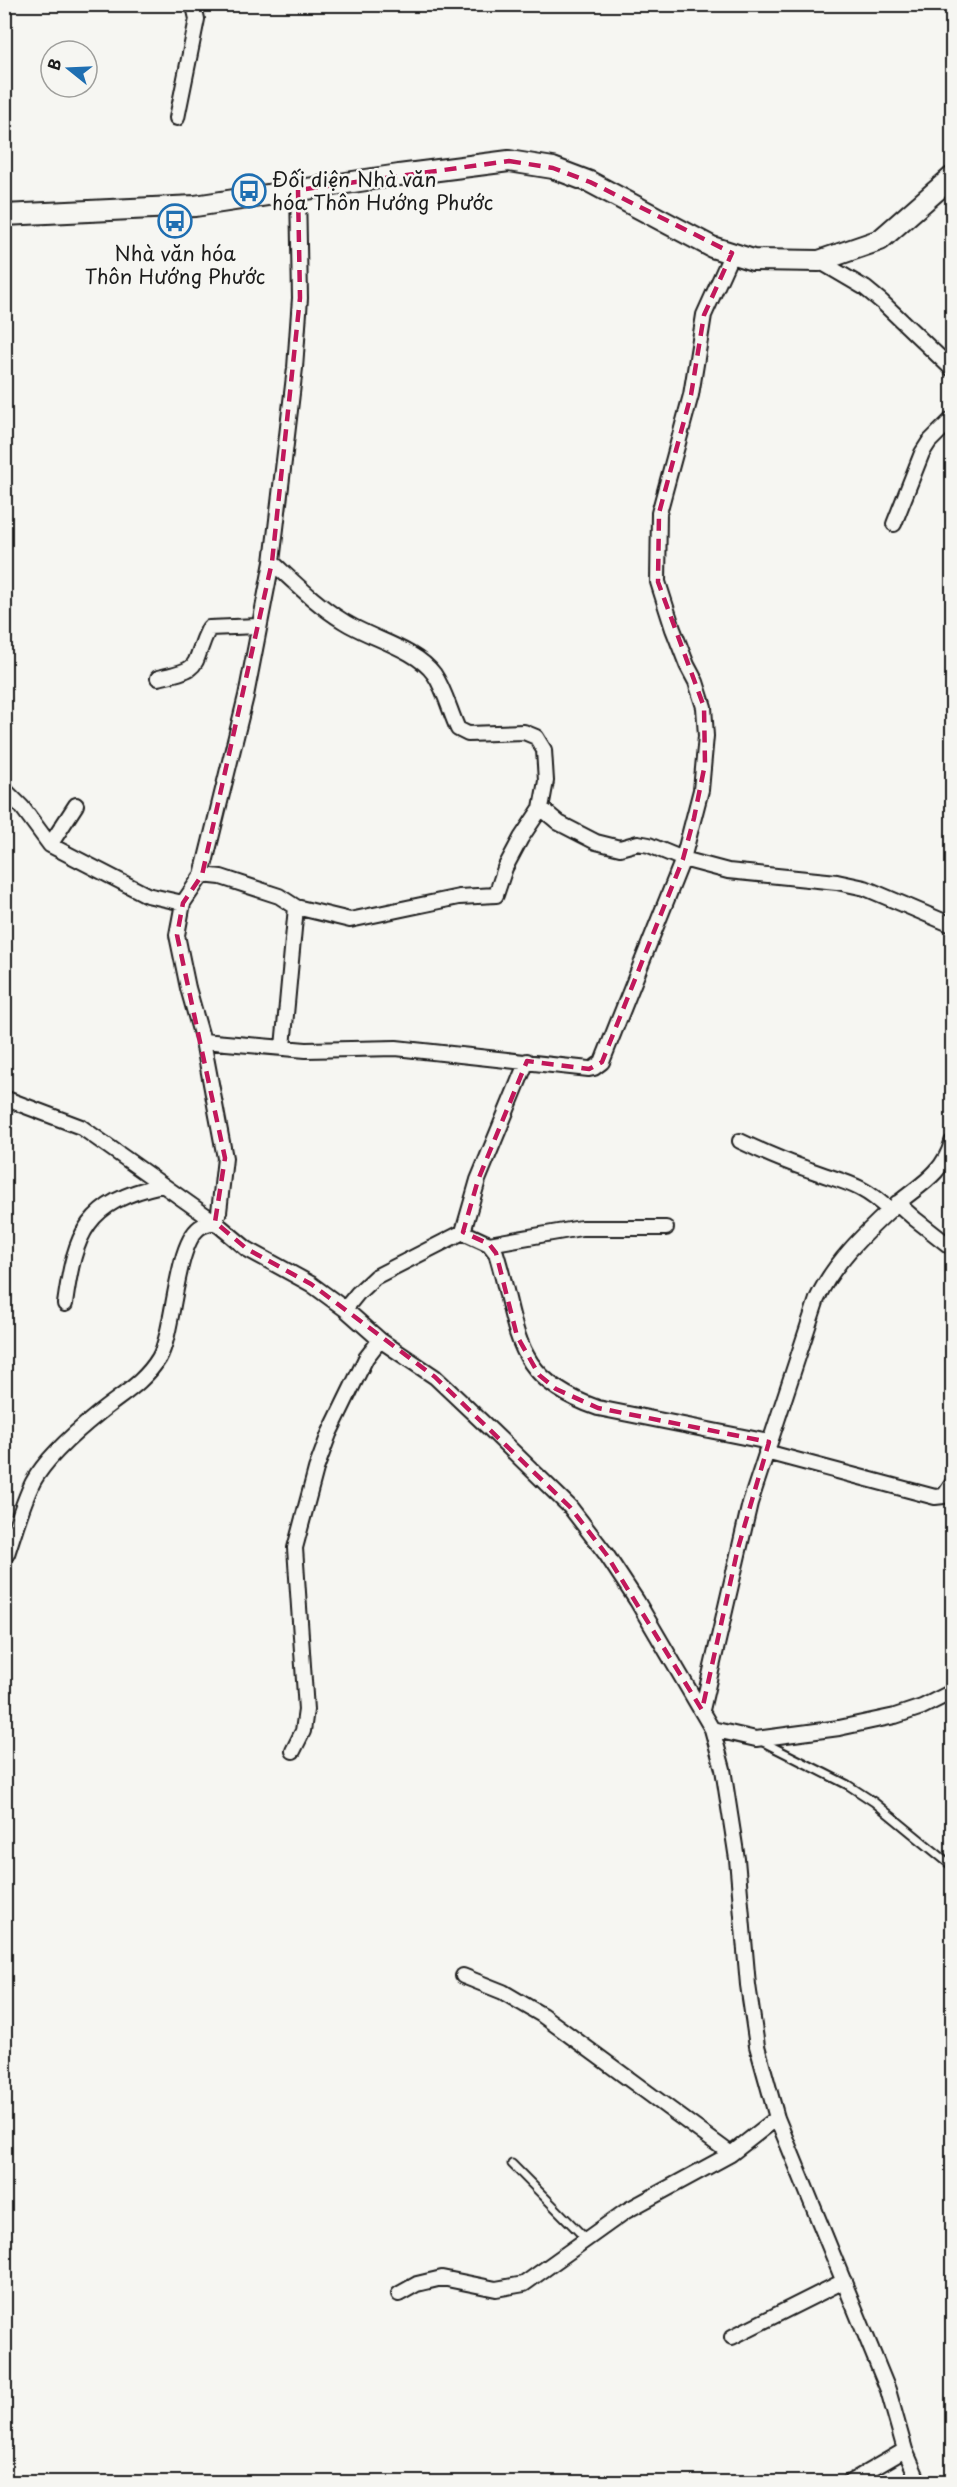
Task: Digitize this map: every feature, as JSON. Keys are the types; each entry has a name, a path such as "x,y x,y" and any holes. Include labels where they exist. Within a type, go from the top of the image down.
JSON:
{"main road":[{"path":"4,215 195,206 399,175 510,161 553,168 590,182 712,247 753,260 819,261 880,240 952,177"}],"street":[{"path":"177,118 197,18 194,6 191,4"},
{"path":"215,1222 219,1212 225,1158 203,1041 188,988 177,934 183,903 202,875 246,696 272,562 295,368 300,298 298,190"},
{"path":"203,1041 325,1050 396,1048 589,1069 602,1062 683,859 701,790 705,764 704,707 658,582 659,513 691,395 704,315 732,253"},
{"path":"819,261 865,288 952,369"},
{"path":"894,524 922,453 929,442 952,419"},
{"path":"202,875 221,877 279,896 296,907 350,920 459,897 496,895 505,868 541,808 546,781 544,750 536,737 524,732 468,734 458,729 435,676 424,663 407,652 371,637 342,621 307,594 272,562"},
{"path":"158,678 187,671 196,664 209,628 258,626"},
{"path":"4,789 22,807 50,845 147,895 183,903"},
{"path":"50,845 76,805"},
{"path":"541,808 559,823 596,842 620,848 638,843 649,845 683,859 728,871 837,882 865,888 952,925"},
{"path":"283,1047 296,907"},
{"path":"345,1309 375,1277 463,1232 478,1180 527,1061"},
{"path":"4,1098 81,1127 215,1222 247,1249 311,1284 345,1309 380,1340 435,1377 570,1507 618,1572 712,1729 723,1768 737,1858 755,2036 777,2118 888,2390 905,2450 919,2482"},
{"path":"740,1141 798,1166 858,1186 952,1248"},
{"path":"702,1710 738,1548 767,1447 823,1285 842,1259 893,1207 940,1170 952,1142"},
{"path":"65,1304 70,1268 81,1237 93,1217 113,1201 162,1185"},
{"path":"7,1554 34,1480 60,1449 99,1413 132,1389 151,1370 161,1355 183,1260 191,1239 201,1226 215,1222"},
{"path":"489,1244 581,1228 666,1228"},
{"path":"463,1232 489,1244 496,1253 517,1336 526,1358 539,1375 556,1389 575,1400 598,1408 767,1447 935,1497 944,1496 952,1484"},
{"path":"293,1751 303,1731 306,1710 295,1548 316,1469 329,1434 366,1358 380,1340"},
{"path":"712,1729 756,1738 868,1722 922,1707 952,1692"},
{"path":"463,1976 503,1992 542,2015 731,2154"},
{"path":"399,2294 417,2284 442,2278 496,2289 510,2288 535,2277 626,2211 731,2154 777,2118"},
{"path":"732,2337 844,2281"},
{"path":"850,2482 905,2450"}],"lane":[{"path":"756,1738 849,1785 874,1802 952,1866"},
{"path":"512,2164 586,2239"}],"highlighted area":[{"path":"509,161 553,168 590,182 732,253 704,315 691,395 659,513 658,582 704,707 705,764 683,859 602,1062 589,1069 527,1061 478,1180 463,1232 489,1244 496,1253 517,1336 539,1375 556,1389 598,1408 769,1442 738,1548 702,1710 606,1554 570,1507 435,1377 311,1284 247,1249 215,1222 225,1158 177,935 183,903 202,875 272,562 300,298 298,190"}],"place":[{"name":"Đối diện Nhà văn hóa Thôn Hướng Phước","path":"249,191"},
{"name":"Nhà văn hóa Thôn Hướng Phước","path":"175,221"}]}
